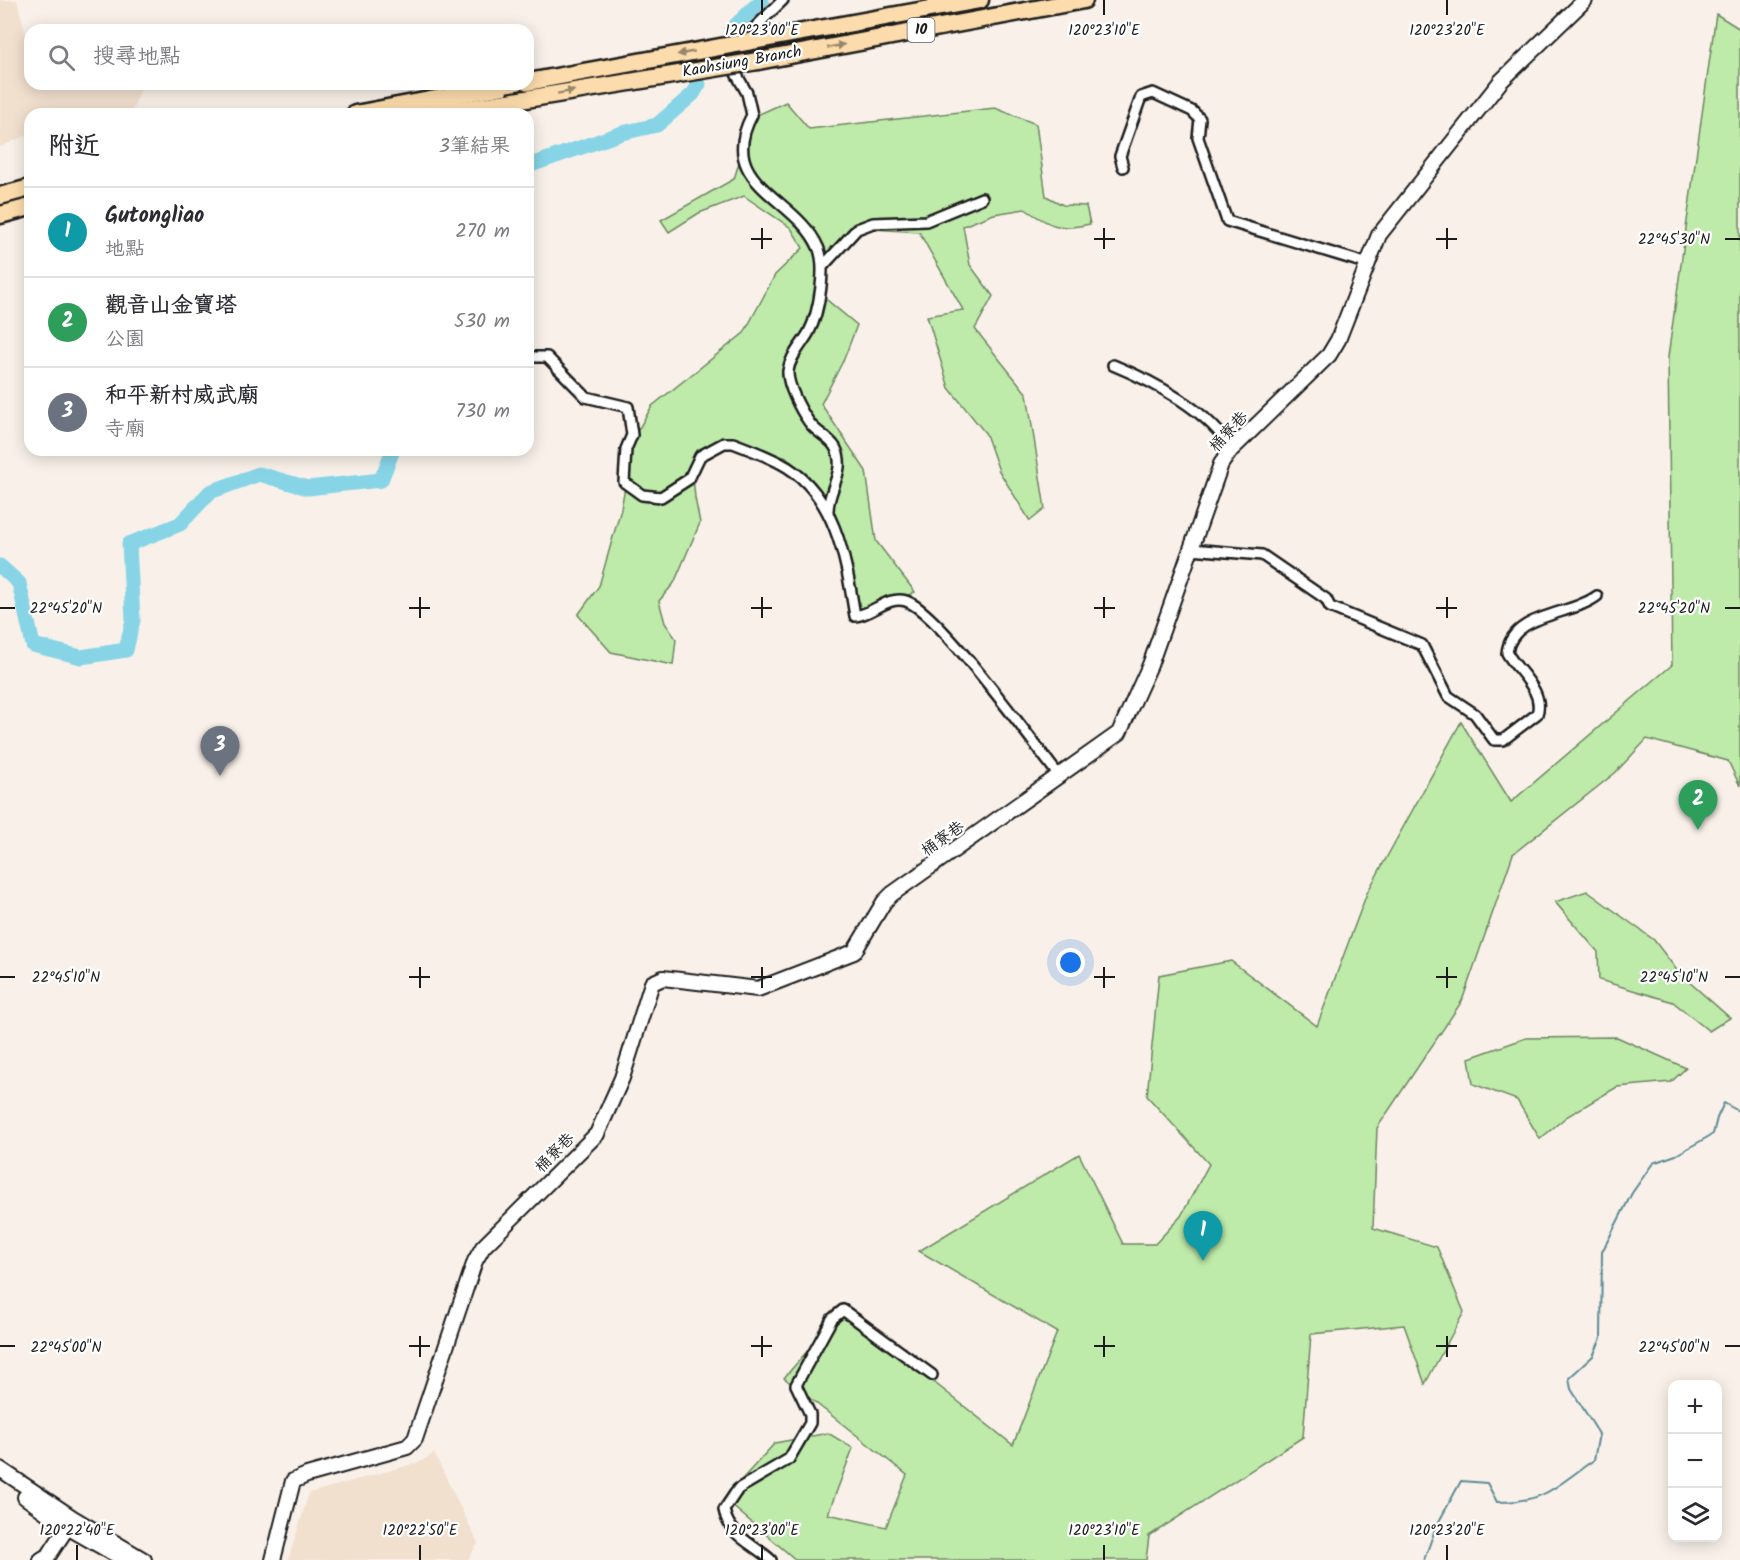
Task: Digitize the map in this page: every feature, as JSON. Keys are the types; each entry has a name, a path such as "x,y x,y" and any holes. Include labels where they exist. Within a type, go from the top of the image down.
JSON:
{"highway":[{"name":"Kaohsiung Branch","path":"534,81 980,0"},
{"name":"Kaohsiung Branch","path":"472,108 758,61 1084,0"},
{"path":"387,108 483,90"},
{"path":"0,196 24,190"},
{"path":"0,215 24,209"}],"street":[{"path":"783,0 726,56 747,93 752,115 744,129 741,147 753,179 807,227 819,248 823,266 810,330 790,361 788,374 809,423 835,446 840,465 828,500 828,512"},
{"name":"桶寮巷","path":"273,1560 293,1481 307,1474 407,1447 415,1438 476,1261 483,1247 597,1134 622,1078 652,983 663,978 758,989 854,952 884,902 892,894 1100,749 1125,724 1150,665 1221,464 1231,450 1329,355 1338,340 1365,263 1379,235 1501,81 1585,0"},
{"path":"1123,167 1120,156 1141,97 1153,93 1192,111 1200,119 1197,138 1227,221 1365,263"},
{"path":"823,266 858,229 873,223 926,221 982,198"},
{"path":"534,357 547,357 585,398 628,407 632,435 626,449 624,482 642,495 661,497 689,479 700,456 724,443 733,443 782,464 807,484 828,512 845,555 855,616 865,616 880,606 899,600 908,601 943,630 1060,777"},
{"path":"1113,365 1143,377 1186,405 1222,434 1231,450"},
{"path":"1191,549 1262,555 1326,598 1330,607 1417,642 1427,651 1448,696 1475,714 1494,740 1503,740 1537,714 1539,709 1533,687 1507,653 1508,643 1515,632 1526,624 1576,609 1597,596"},
{"path":"771,1560 732,1532 726,1523 724,1510 738,1489 789,1459 810,1423 810,1414 796,1384 832,1319 843,1310 932,1375"},
{"path":"0,1469 125,1560"},
{"path":"0,1479 70,1522 144,1560"},
{"path":"41,1560 50,1555 70,1522"}],"shaded area":[{"path":"0,0 17,0 24,28 24,90 141,90 133,108 24,108 24,137 0,147"},
{"path":"434,1453 478,1543 468,1560 288,1560 309,1493 420,1462"}],"green space":[{"path":"1716,14 1740,29 1740,786 1728,761 1647,739 1615,773 1513,854 1462,1001 1377,1128 1373,1228 1437,1247 1464,1312 1425,1384 1404,1325 1311,1334 1303,1437 1149,1536 1146,1560 796,1560 724,1499 775,1443 828,1433 853,1448 828,1514 886,1527 907,1475 784,1378 843,1310 1013,1445 1057,1332 919,1251 1079,1154 1123,1244 1155,1244 1181,1216 1209,1164 1147,1096 1159,975 1231,961 1317,1026 1367,893 1461,722 1511,802 1672,665 1668,357"},
{"path":"786,102 809,129 995,108 1036,124 1046,196 1063,205 1086,206 1090,224 1070,227 1055,226 1025,209 994,214 963,226 970,265 993,296 975,329 1027,394 1045,509 1030,521 999,471 986,434 949,388 927,316 963,310 919,232 872,229 848,239 815,290 857,325 844,359 821,404 866,471 876,541 915,592 864,615 847,597 840,551 816,488 787,458 747,446 718,444 692,464 700,523 674,583 659,601 665,623 676,639 673,665 611,652 578,615 599,586 621,509 634,437 652,406 744,333 775,275 803,248 791,228 744,196 699,213 669,232 661,220 734,179 748,133 757,115"},
{"path":"1587,891 1654,940 1679,973 1730,1018 1709,1031 1673,1002 1599,980 1598,952 1555,902"},
{"path":"1617,1037 1686,1068 1671,1082 1617,1087 1566,1117 1540,1139 1517,1100 1473,1084 1469,1058 1526,1038"}],"waterway":[{"path":"731,30 762,0"},
{"path":"727,38 731,30"},
{"path":"699,84 704,76"},
{"path":"534,164 622,133 657,125 693,94 699,84"},
{"path":"0,566 19,583 33,645 81,657 126,650 133,620 129,544 180,524 210,492 259,474 308,488 381,480 391,456"},
{"path":"1424,1560 1436,1527 1461,1481 1487,1483 1497,1502 1528,1499 1550,1491 1594,1460 1599,1434 1571,1389 1569,1378 1593,1356 1601,1338 1602,1252 1632,1193 1653,1163 1676,1155 1713,1134 1724,1103 1740,1112"}],"place":[{"name":"和平新村威武廟","path":"220,776"},
{"name":"觀音山金寶塔","path":"1698,830"},
{"name":"Gutongliao","path":"1203,1261"}]}
